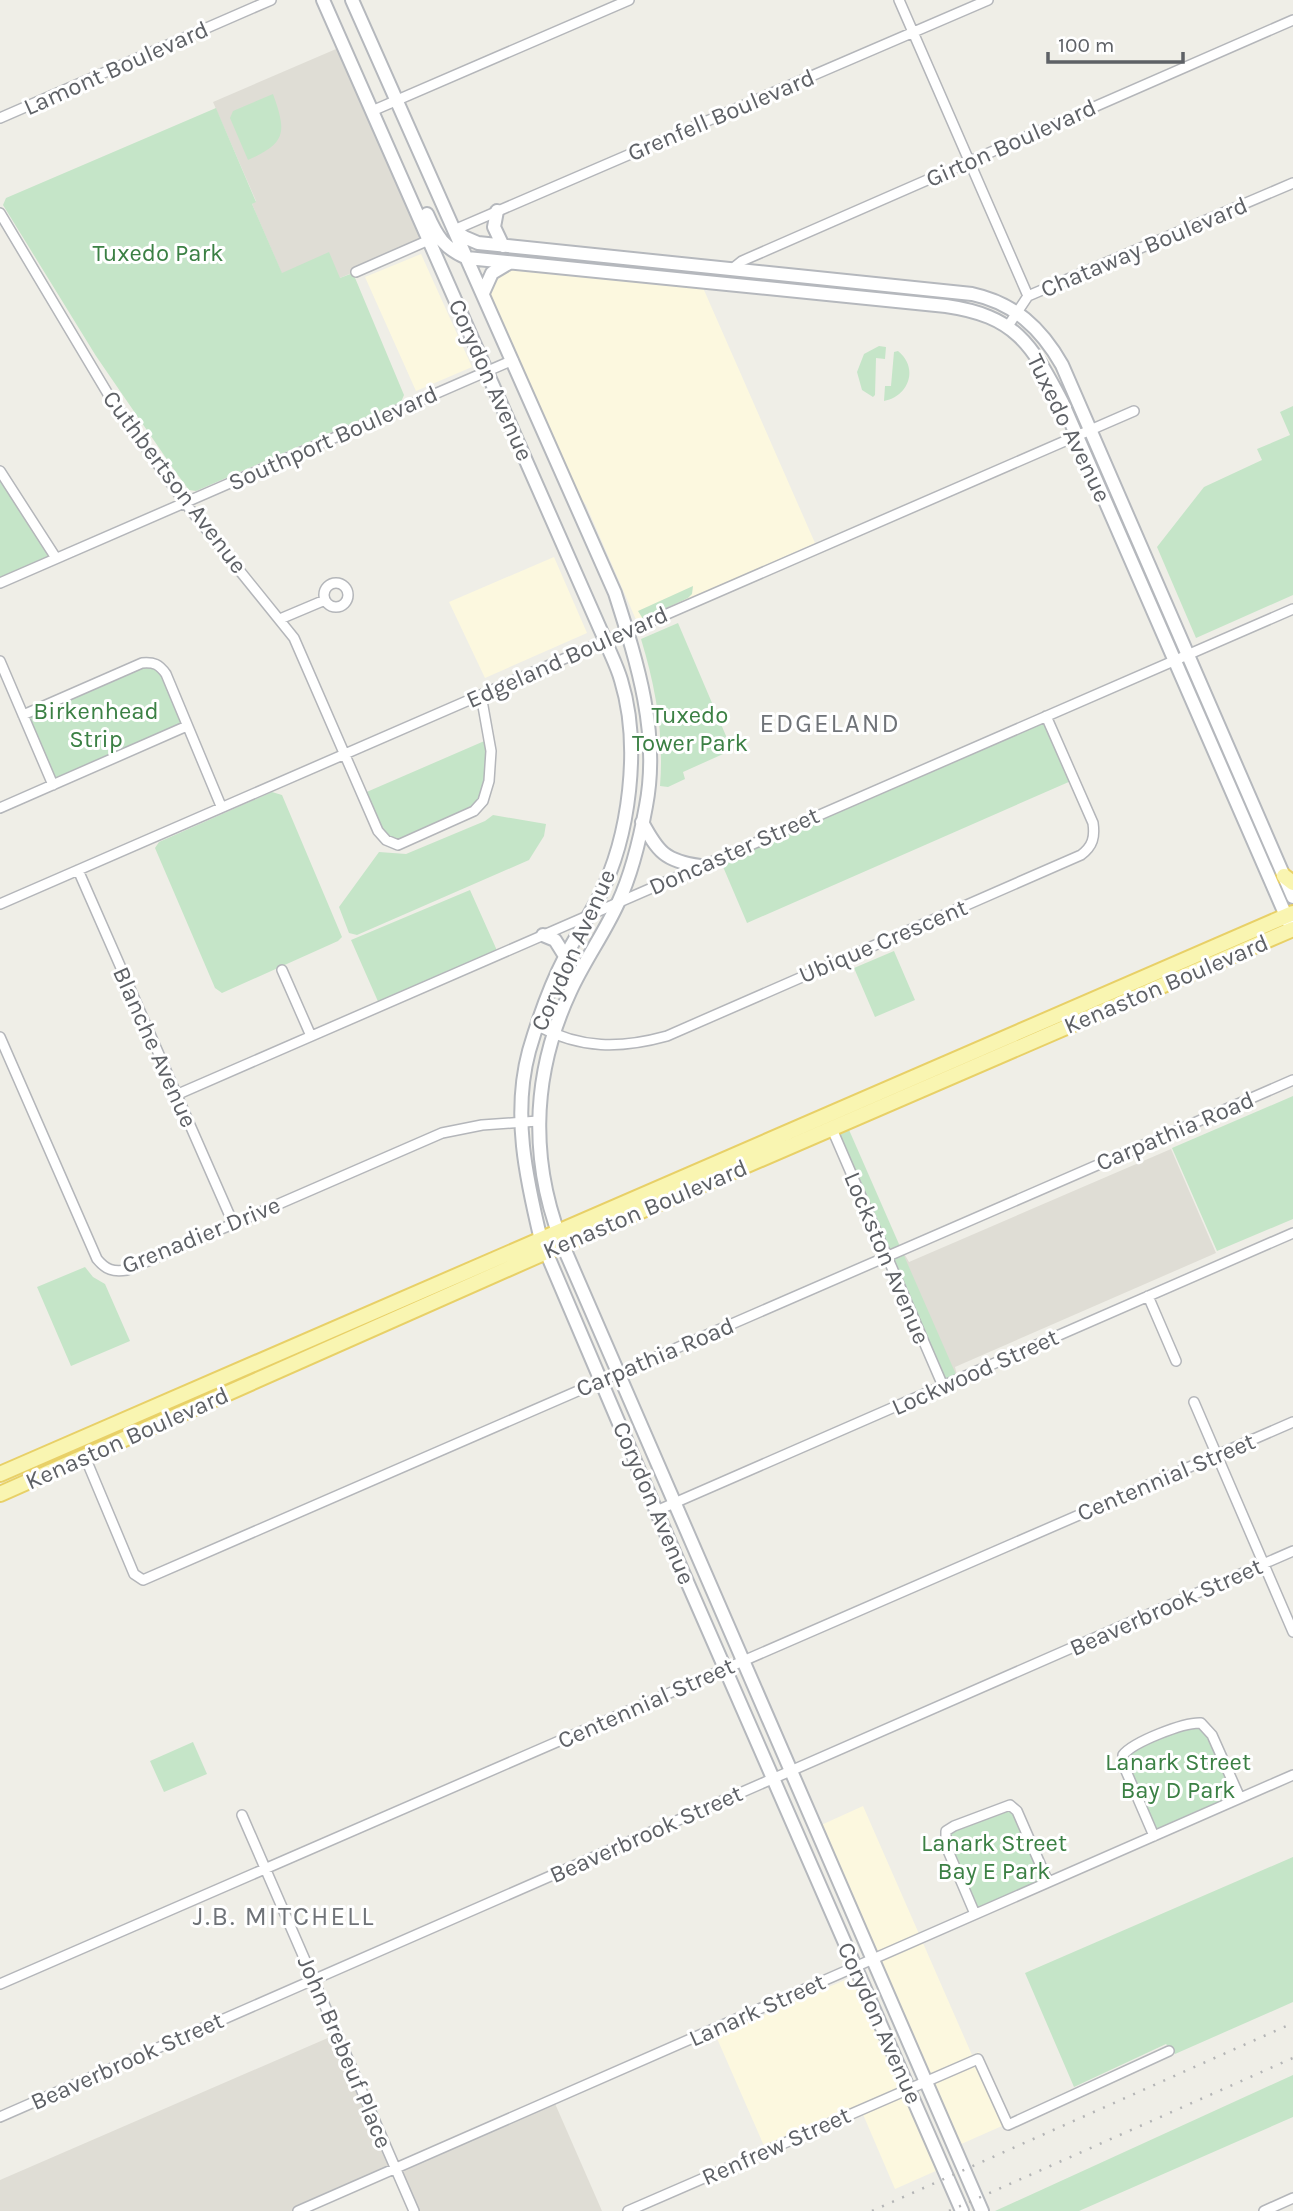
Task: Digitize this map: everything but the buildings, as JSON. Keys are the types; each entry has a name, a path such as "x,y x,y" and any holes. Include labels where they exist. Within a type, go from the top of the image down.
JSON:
{"main road":[{"name":"Corydon Avenue","path":"323,0 605,640 621,681 629,726 631,768 621,836 600,895 565,956 529,1053 520,1122 531,1203 543,1246 962,2211"},
{"name":"Corydon Avenue","path":"352,0 615,593 641,676 649,722 650,768 642,822 629,873 618,902 568,995 553,1034 541,1089 538,1121 545,1196 617,1373 982,2211"},
{"path":"408,190 420,199 433,228 445,246 467,258"},
{"path":"497,211 494,227 503,246"},
{"name":"Tuxedo Avenue","path":"454,230 478,243 984,296 1017,312 1037,327 1053,349 1091,429 1288,880 1293,897"},
{"name":"Tuxedo Avenue","path":"467,258 946,306 982,314 1008,326 1027,344 1043,366 1077,436 1291,924"},
{"path":"483,293 492,273 509,262"},
{"path":"1124,543 1137,537"},
{"path":"642,822 657,849 666,856 680,863 700,866"},
{"path":"611,867 629,873"},
{"name":"Kenaston Boulevard","path":"560,1238 832,1129 1291,924"},
{"name":"Kenaston Boulevard","path":"0,1494 560,1238 1291,924"},
{"path":"543,935 555,940 565,956"},
{"path":"573,943 590,952"},
{"name":"Kenaston Boulevard","path":"0,1474 543,1246"}],"street":[{"name":"Lamont Boulevard","path":"0,118 271,0"},
{"path":"372,111 629,0"},
{"path":"899,0 1028,296"},
{"name":"Grenfell Boulevard","path":"454,230 988,0"},
{"name":"Girton Boulevard","path":"732,269 742,261 1293,20"},
{"name":"Chataway Boulevard","path":"1008,326 1028,296 1293,183"},
{"name":"Cuthbertson Avenue","path":"0,213 108,394 185,503 294,638 378,831 386,840 398,845 474,811 484,801 489,781 491,751 481,695"},
{"path":"356,272 429,240"},
{"name":"Southport Boulevard","path":"0,583 513,360"},
{"name":"Edgeland Boulevard","path":"0,904 1133,411"},
{"path":"1,474 56,558"},
{"path":"280,620 325,600"},
{"name":"Doncaster Street","path":"176,1095 1293,609"},
{"path":"0,661 53,785"},
{"path":"23,715 142,663 151,662 160,666 166,674 222,806"},
{"name":"Ubique Crescent","path":"538,1026 564,1038 594,1044 621,1045 667,1036 1081,855 1092,842 1093,823 1046,716"},
{"path":"0,808 187,726"},
{"name":"Blanche Avenue","path":"78,870 233,1223"},
{"path":"282,970 311,1036"},
{"name":"Grenadier Drive","path":"0,1037 97,1259 103,1267 116,1272 127,1270 442,1133 482,1125 538,1121"},
{"name":"Carpathia Road","path":"85,1457 134,1574 143,1580 1293,1080"},
{"name":"Lockston Avenue","path":"832,1129 943,1386"},
{"name":"Lockwood Street","path":"656,1511 1293,1233"},
{"path":"1148,1296 1176,1362"},
{"path":"1194,1402 1293,1632"},
{"name":"Centennial Street","path":"0,1984 1293,1422"},
{"name":"Beaverbrook Street","path":"0,2117 1293,1551"},
{"path":"1154,1836 1123,1764 1124,1755 1134,1746 1184,1725 1201,1723 1212,1735 1240,1798"},
{"name":"Lanark Street","path":"298,2211 1293,1775"},
{"path":"975,1914 946,1846 946,1831 954,1826 1010,1805 1017,1811 1048,1882"},
{"name":"John Brebeuf Place","path":"242,1815 414,2211"},
{"name":"Renfrew Street","path":"628,2211 978,2059 1008,2125 1169,2051"},
{"path":"1264,2211 1293,2198"}],"shaded area":[{"path":"343,46 429,240 340,278 282,274 252,204 256,201 213,102"},
{"path":"421,254 472,367 416,391 365,277"},
{"path":"505,268 700,281 815,543 637,622 490,298 491,283"},
{"path":"554,557 587,633 485,678 449,602"},
{"path":"1171,1149 1216,1253 955,1367 958,1379 943,1386 902,1250 909,1262"},
{"path":"863,1806 972,2055 979,2052 1011,2122 959,2145 819,1826"},
{"path":"854,1976 938,2170 895,2189 859,2105 765,2148 716,2036"},
{"path":"337,2034 395,2168 553,2099 602,2211 414,2211 395,2169 298,2211 0,2211 0,2180"}],"green space":[{"path":"273,94 280,118 280,135 270,148 248,160 230,118 233,111"},
{"name":"Tuxedo Park","path":"216,108 256,202 252,204 282,273 329,252 340,278 353,273 404,395 401,402 196,491 189,490 177,474 96,356 3,205 6,198"},
{"path":"879,346 886,347 885,359 876,358 873,397 862,390 857,372 864,354"},
{"path":"898,351 908,365 908,380 900,393 884,401 885,386 891,386 894,352"},
{"path":"1293,406 1293,595 1196,638 1157,547 1204,487 1262,460 1257,449 1290,435 1280,412"},
{"path":"0,477 56,558 0,583"},
{"path":"693,586 692,594 688,598 643,619 638,611"},
{"name":"Tuxedo Tower Park","path":"678,623 732,750 683,772 685,779 668,787 660,786 658,712 641,639"},
{"name":"Birkenhead Strip","path":"142,663 160,665 187,726 53,785 23,715"},
{"path":"1045,722 1071,781 747,923 721,862"},
{"path":"489,739 489,781 474,811 398,845 386,840 362,794"},
{"path":"272,792 282,795 342,937 222,993 215,988 155,848 159,842"},
{"path":"493,815 546,824 544,836 529,860 357,935 349,933 339,907 379,852 406,854 485,821"},
{"path":"470,890 499,955 380,1006 351,940"},
{"path":"894,951 915,1000 875,1017 854,968"},
{"path":"1293,1096 1293,1219 1217,1251 1172,1148"},
{"path":"846,1123 958,1379 943,1386 832,1129"},
{"path":"85,1267 93,1277 105,1284 130,1341 71,1366 37,1287"},
{"name":"Lanark Street Bay D Park","path":"1201,1723 1240,1798 1154,1836 1123,1755 1128,1749"},
{"path":"193,1742 207,1774 164,1792 150,1761"},
{"name":"Lanark Street Bay E Park","path":"1010,1805 1048,1882 975,1914 946,1846 946,1831"},
{"path":"1293,1857 1293,2002 1175,2054 1166,2044 1074,2087 1025,1973"},
{"path":"1293,2075 1293,2117 1079,2211 995,2211"}],"railway":[{"path":"872,2211 1293,2023"},
{"path":"949,2211 1293,2058"}],"district":[{"name":"EDGELAND","path":"830,723"},
{"name":"J.B. MITCHELL","path":"284,1916"}]}
